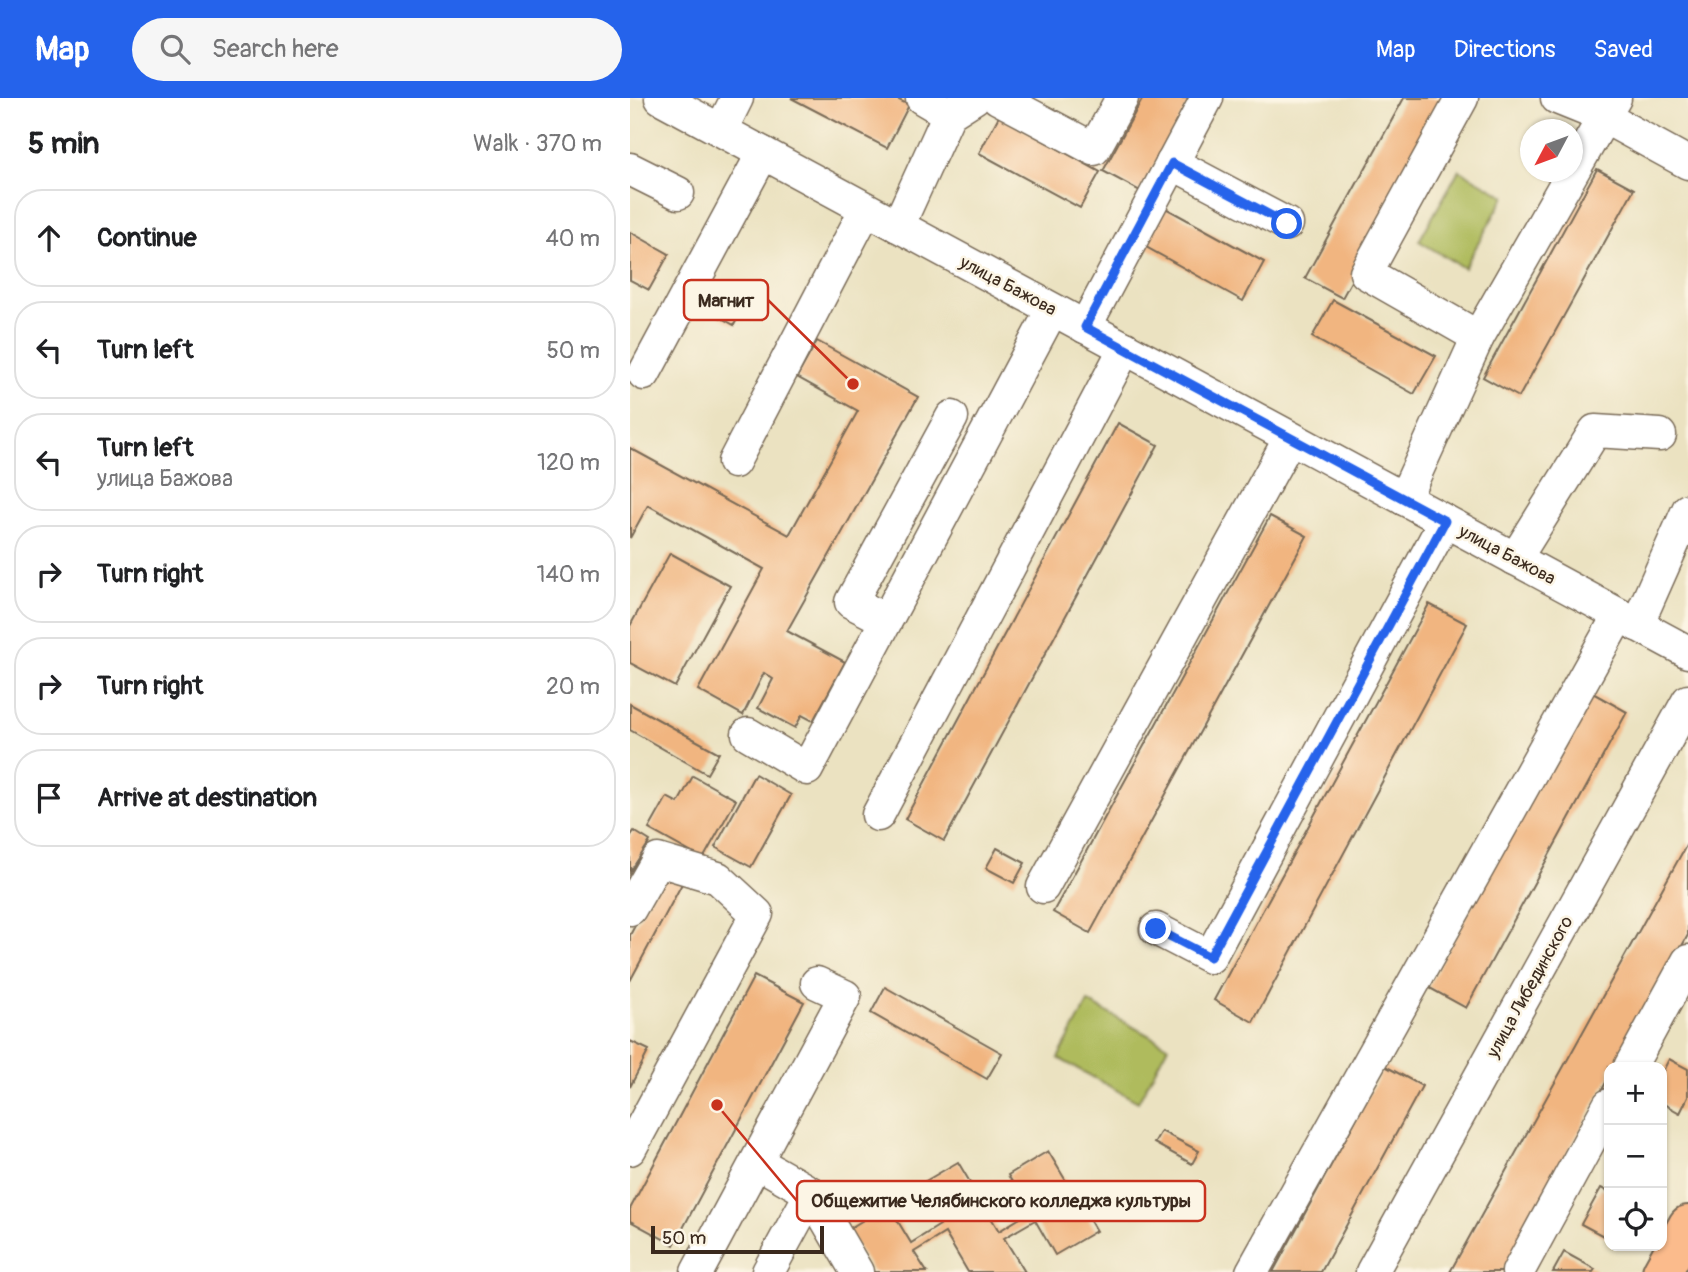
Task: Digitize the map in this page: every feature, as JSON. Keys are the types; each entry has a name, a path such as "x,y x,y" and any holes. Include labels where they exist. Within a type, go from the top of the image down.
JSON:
{"main road":[{"path":"1662,1272 1688,1225"}],"street":[{"name":"улица Бажова","path":"661,98 1688,652"},
{"path":"721,131 737,98"},
{"path":"898,226 961,106 922,98"},
{"path":"998,98 1094,149 1122,98"},
{"path":"1085,327 1207,98"},
{"path":"1462,98 1366,273 1478,337"},
{"path":"1557,98 1610,107 1688,163"},
{"path":"1404,499 1478,337 1610,107"},
{"path":"644,374 763,153"},
{"path":"1172,163 1287,224"},
{"path":"630,169 678,193"},
{"path":"734,463 866,209"},
{"path":"748,734 807,769 1052,310"},
{"path":"878,815 1125,348"},
{"path":"886,620 851,602 952,417"},
{"path":"1515,559 1595,431 1660,435"},
{"path":"1043,887 1290,438"},
{"path":"1252,1272 1628,620 1688,510"},
{"path":"1156,929 1210,957 1445,521"},
{"name":"улица Либединского","path":"1372,1272 1688,701"},
{"path":"630,909 658,860 718,878 757,914 630,1149"},
{"path":"1633,1062 1688,961"},
{"path":"697,1272 845,996 817,983"},
{"path":"1518,1272 1604,1114"},
{"path":"757,1162 811,1193 858,1272"},
{"path":"768,1272 811,1193"}],"green space":[{"path":"1459,170 1505,196 1464,268 1419,241"},
{"path":"1088,1002 1168,1046 1138,1102 1058,1058"}],"building":[{"path":"791,98 895,98 909,105 887,148"},
{"path":"1143,98 1191,98 1140,191 1103,171"},
{"path":"1404,98 1451,98 1342,298 1305,278"},
{"path":"999,116 1100,172 1080,208 979,153"},
{"path":"1597,169 1634,189 1519,397 1483,377"},
{"path":"1160,205 1264,262 1243,301 1139,243"},
{"path":"630,232 669,254 649,290 630,280"},
{"path":"710,281 746,302 734,325 697,304"},
{"path":"1333,300 1436,356 1414,394 1312,337"},
{"path":"817,341 918,397 787,631 845,662 813,721 802,715 795,728 758,708 773,679 764,673 743,715 698,690 764,569 648,505 630,538 630,448 789,535 858,411 797,377"},
{"path":"1118,423 1158,445 944,841 905,819"},
{"path":"1270,516 1307,536 1090,933 1053,912"},
{"path":"670,553 730,586 675,687 630,663 630,626"},
{"path":"1429,604 1467,624 1253,1022 1214,1000"},
{"path":"1589,691 1627,712 1466,1008 1428,987"},
{"path":"630,704 719,753 707,774 630,730"},
{"path":"755,774 791,795 751,867 715,847"},
{"path":"693,776 736,800 703,859 649,829 667,797 678,803"},
{"path":"634,831 650,841 630,872 630,837"},
{"path":"1688,842 1688,935 1618,1062 1604,1062 1604,1086 1502,1272 1450,1272"},
{"path":"997,848 1025,863 1014,883 986,868"},
{"path":"665,870 684,880 630,981 630,935"},
{"path":"754,976 804,1002 674,1245 630,1221 630,1209"},
{"path":"885,987 1002,1053 987,1079 871,1013"},
{"path":"630,1041 649,1050 630,1087"},
{"path":"1669,1059 1688,1069 1688,1097 1680,1113 1667,1106"},
{"path":"1385,1066 1422,1086 1321,1272 1273,1272"},
{"path":"1161,1131 1199,1151 1192,1164 1154,1143"},
{"path":"1048,1151 1096,1231 1055,1255 1035,1220 1004,1238 1025,1272 968,1272 945,1233 914,1252 927,1272 873,1272 847,1230 888,1205 911,1243 940,1225 917,1186 958,1162 999,1231 1030,1212 1008,1175"},
{"path":"1601,1188 1604,1190 1604,1236 1581,1224"},
{"path":"1564,1252 1595,1269 1593,1272 1553,1272"}],"place":[{"name":"Магнит","path":"853,384"},
{"name":"Общежитие Челябинского колледжа культуры","path":"717,1105"}],"route":[{"path":"1156,929 1210,957 1445,521 1085,327 1172,163 1287,224"}]}
